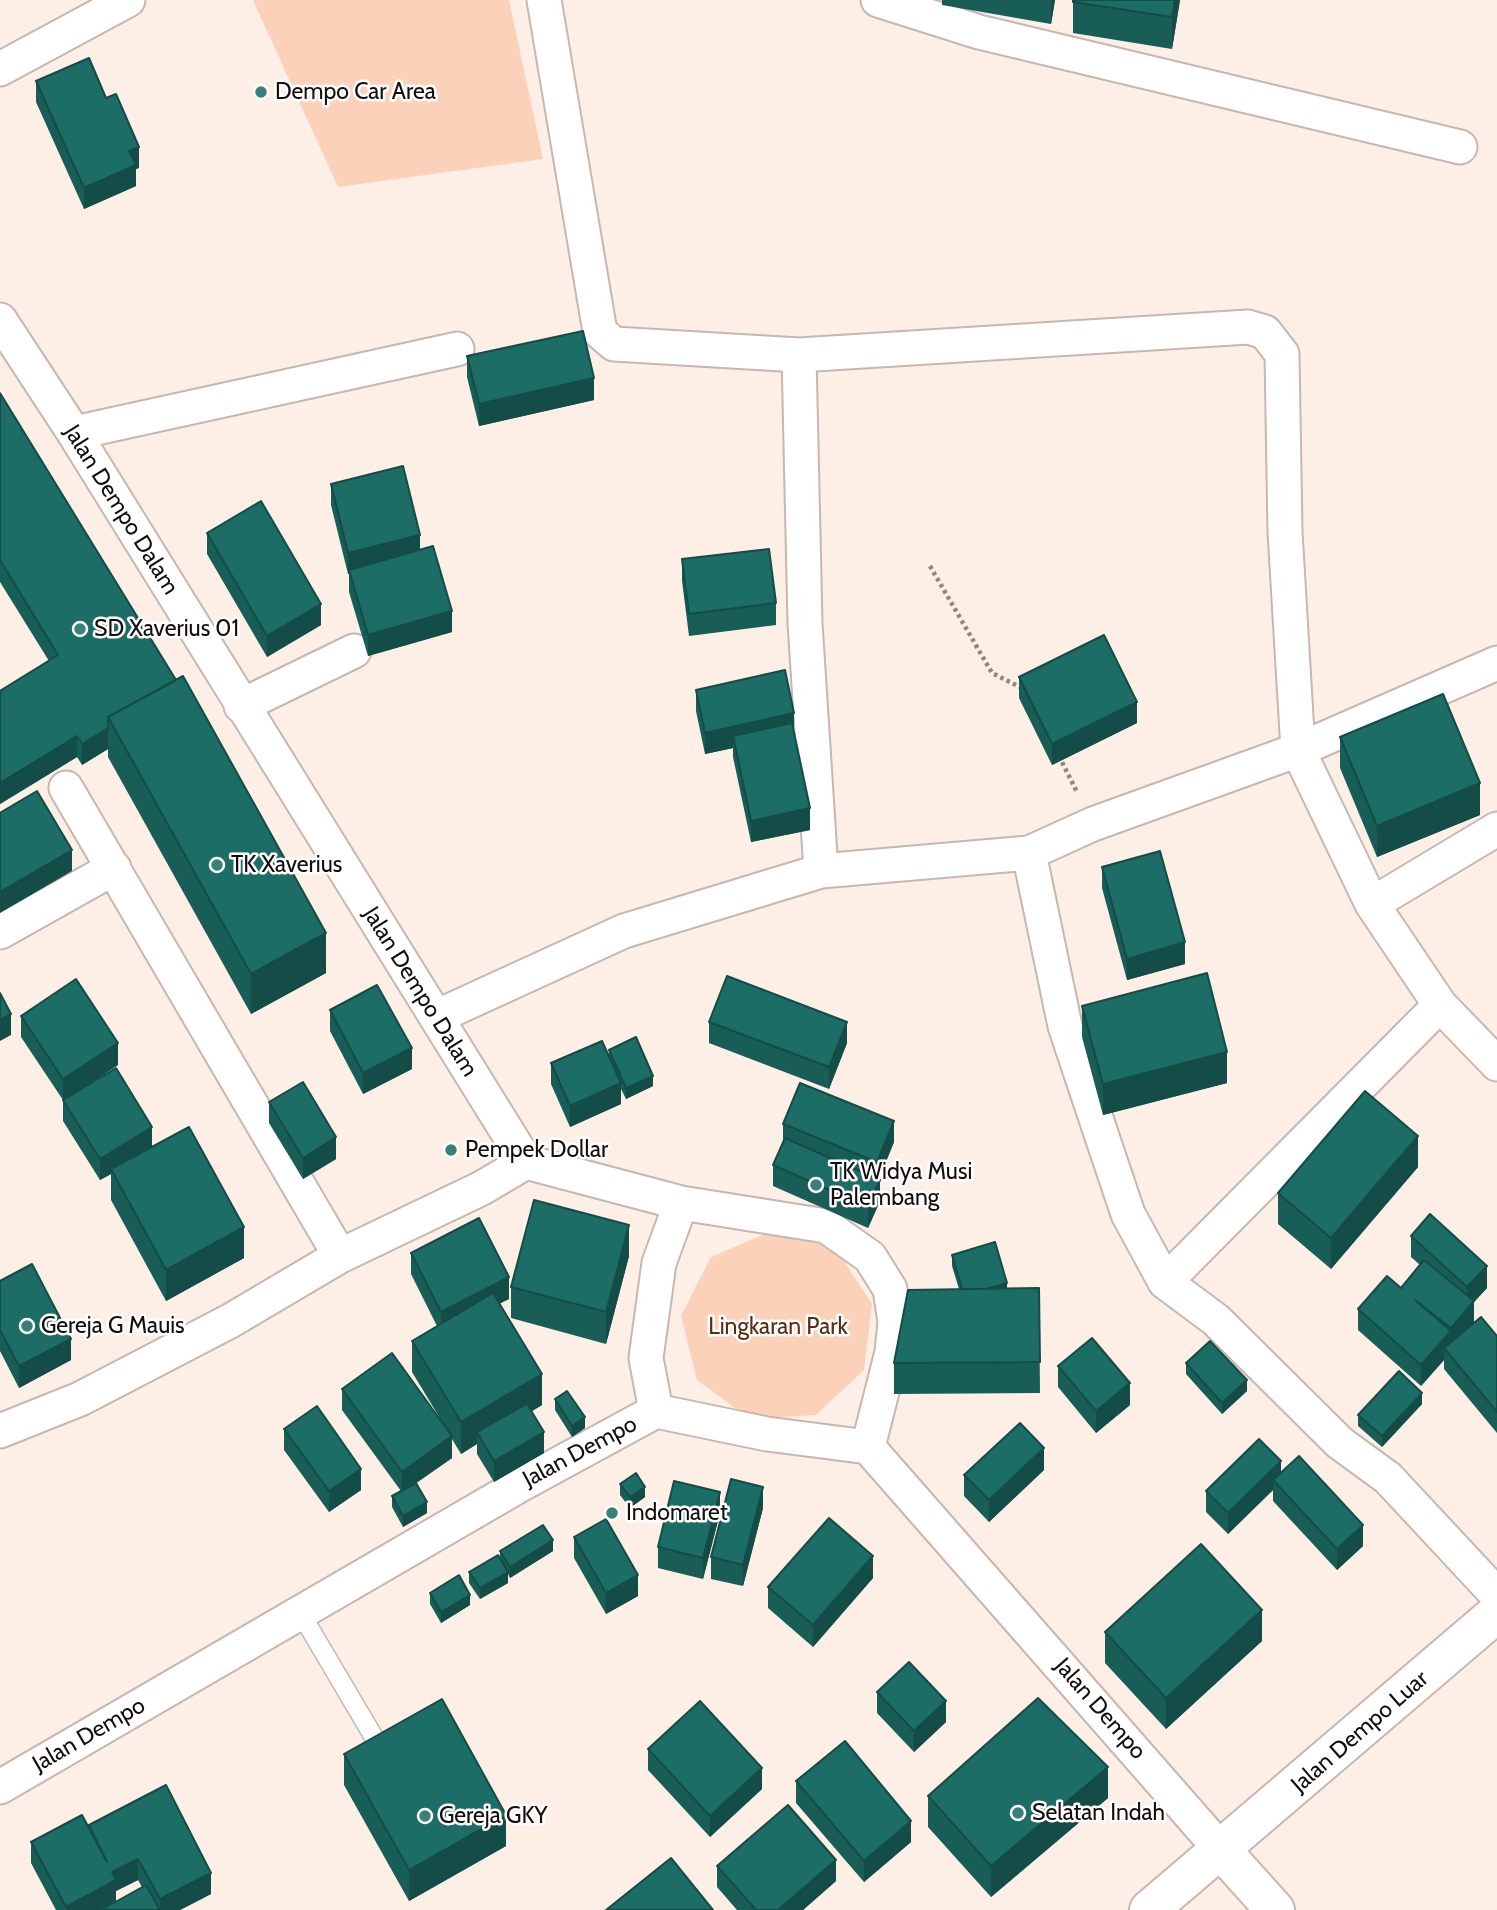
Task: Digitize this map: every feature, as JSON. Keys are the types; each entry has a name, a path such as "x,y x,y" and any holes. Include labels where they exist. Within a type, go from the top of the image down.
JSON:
{"street":[{"path":"0,69 128,0"},
{"path":"544,0 600,332 614,344 799,355 1248,327 1265,332 1282,354 1285,532 1298,750 1372,904 1440,1005 1497,1064"},
{"path":"878,0 979,32 1460,147"},
{"name":"Jalan Dempo Dalam","path":"0,320 74,433 526,1162"},
{"path":"74,433 457,349"},
{"path":"799,355 805,623 821,871"},
{"path":"241,706 354,651"},
{"path":"436,1017 624,930 821,871 1029,853 1093,824 1298,750 1497,663"},
{"path":"66,788 340,1256"},
{"path":"1372,904 1497,829"},
{"path":"1029,853 1065,1026 1128,1214 1165,1282 1216,1320 1340,1443 1388,1478 1497,1595"},
{"path":"0,932 114,868"},
{"path":"1165,1282 1440,1005"},
{"path":"0,1431 80,1399 230,1321 340,1256 482,1188 526,1162 681,1203 826,1226 870,1257 890,1289 895,1322 892,1352 868,1447"},
{"path":"656,1412 646,1358 659,1263 681,1203"},
{"name":"Jalan Dempo","path":"0,1787 520,1485 656,1412 767,1434 868,1447 1222,1851"},
{"name":"Jalan Dempo Luar","path":"1149,1910 1222,1851 1497,1613"},
{"path":"1222,1851 1275,1910"}],"lane":[{"path":"300,1612 382,1751"}],"path":[{"path":"930,565 992,673 1026,690"},
{"path":"1056,751 1093,824"}],"green space":[{"path":"253,0 509,0 543,159 338,187"},
{"name":"Lingkaran Park","path":"772,1231 836,1249 872,1304 864,1370 816,1415 750,1419 697,1380 681,1316 711,1257"}],"building":[{"path":"1073,0 1175,0 1172,17"},
{"path":"89,58 106,98 116,94 139,147 129,151 136,165 84,188 36,81"},
{"path":"583,331 594,378 479,404 467,356"},
{"name":"SD Xaverius 01","path":"0,393 176,680 108,717 108,728 82,744 77,736 0,783 0,691 58,655 0,560"},
{"path":"403,466 420,535 348,553 331,484"},
{"path":"261,501 321,604 267,636 207,533"},
{"path":"433,546 452,611 368,635 349,570"},
{"path":"769,549 776,603 689,614 682,559"},
{"path":"1104,635 1137,702 1052,744 1019,677"},
{"path":"785,670 794,713 705,733 696,690"},
{"name":"TK Xaverius","path":"183,676 326,933 251,974 108,717"},
{"path":"1443,694 1480,783 1377,826 1340,737"},
{"path":"792,723 810,808 751,821 733,736"},
{"path":"37,791 72,850 0,892 0,813"},
{"path":"1160,851 1185,942 1127,959 1102,867"},
{"path":"1207,973 1227,1052 1103,1084 1082,1006"},
{"path":"727,976 847,1022 829,1067 709,1022"},
{"path":"76,979 118,1043 63,1079 21,1016"},
{"path":"377,985 412,1048 363,1073 330,1010"},
{"path":"0,993 11,1014 0,1020"},
{"path":"636,1037 653,1076 626,1088 609,1050"},
{"path":"602,1041 621,1083 570,1106 551,1063"},
{"path":"116,1068 152,1127 100,1159 63,1100"},
{"path":"303,1082 336,1137 303,1158 269,1102"},
{"path":"800,1083 894,1121 877,1162 783,1124"},
{"path":"1365,1091 1418,1136 1331,1238 1278,1193"},
{"path":"189,1127 244,1227 166,1270 111,1169"},
{"path":"785,1138 880,1180 868,1207 773,1165"},
{"path":"534,1200 629,1225 606,1312 511,1287"},
{"path":"1430,1214 1487,1266 1467,1287 1411,1236"},
{"path":"479,1218 509,1277 441,1312 411,1253"},
{"path":"995,1242 1007,1283 986,1289 962,1289 952,1255"},
{"path":"1424,1260 1474,1301 1451,1328 1415,1300 1451,1331 1421,1365 1358,1309 1387,1276 1401,1288"},
{"name":"Gereja G Mauis","path":"32,1264 71,1339 19,1366 0,1330 0,1281"},
{"path":"1039,1288 1040,1362 894,1363 908,1290"},
{"path":"493,1293 542,1374 461,1422 412,1341"},
{"path":"1481,1317 1497,1336 1497,1412 1444,1348"},
{"path":"1092,1338 1130,1383 1096,1411 1058,1366"},
{"path":"1210,1341 1247,1380 1222,1403 1186,1363"},
{"path":"392,1353 452,1436 402,1472 342,1389"},
{"path":"1399,1371 1422,1393 1382,1436 1358,1415"},
{"path":"567,1391 585,1417 572,1426 555,1399"},
{"path":"527,1404 544,1432 494,1461 477,1432"},
{"path":"317,1406 361,1469 329,1491 284,1429"},
{"path":"1020,1423 1044,1448 989,1500 964,1475"},
{"path":"1259,1439 1281,1461 1228,1513 1206,1491"},
{"path":"1299,1456 1363,1525 1337,1549 1273,1480"},
{"path":"636,1473 645,1487 630,1497 620,1484"},
{"path":"731,1479 763,1487 743,1565 711,1557"},
{"path":"674,1481 720,1492 703,1558 658,1547"},
{"path":"416,1483 427,1502 403,1516 392,1496"},
{"path":"829,1518 873,1556 813,1625 768,1587"},
{"path":"606,1519 638,1575 606,1593 574,1537"},
{"path":"543,1525 553,1540 510,1567 500,1551"},
{"path":"1201,1544 1262,1610 1166,1698 1105,1632"},
{"path":"498,1555 508,1572 480,1588 469,1572"},
{"path":"459,1575 470,1595 441,1612 430,1593"},
{"path":"909,1662 946,1701 914,1731 877,1692"},
{"name":"Selatan Indah","path":"1038,1698 1108,1767 991,1866 928,1796"},
{"name":"Gereja GKY","path":"442,1699 506,1815 409,1870 344,1754"},
{"path":"700,1701 762,1768 710,1816 648,1749"},
{"path":"845,1741 911,1821 864,1861 796,1781"},
{"path":"166,1785 211,1873 160,1899 138,1859 112,1872 116,1880 66,1907 31,1842 82,1815 107,1862 89,1825"},
{"path":"788,1805 836,1860 778,1910 756,1910 717,1866"},
{"path":"671,1858 713,1910 606,1910"},
{"path":"146,1885 160,1910 101,1910"}],"place":[{"name":"Dempo Car Area","path":"261,92"},
{"name":"SD Xaverius 01","path":"80,629"},
{"name":"TK Xaverius","path":"217,865"},
{"name":"Pempek Dollar","path":"451,1150"},
{"name":"TK Widya Musi Palembang","path":"816,1185"},
{"name":"Gereja G Mauis","path":"27,1326"},
{"name":"Indomaret","path":"612,1513"},
{"name":"Selatan Indah","path":"1018,1813"},
{"name":"Gereja GKY","path":"425,1816"}]}
